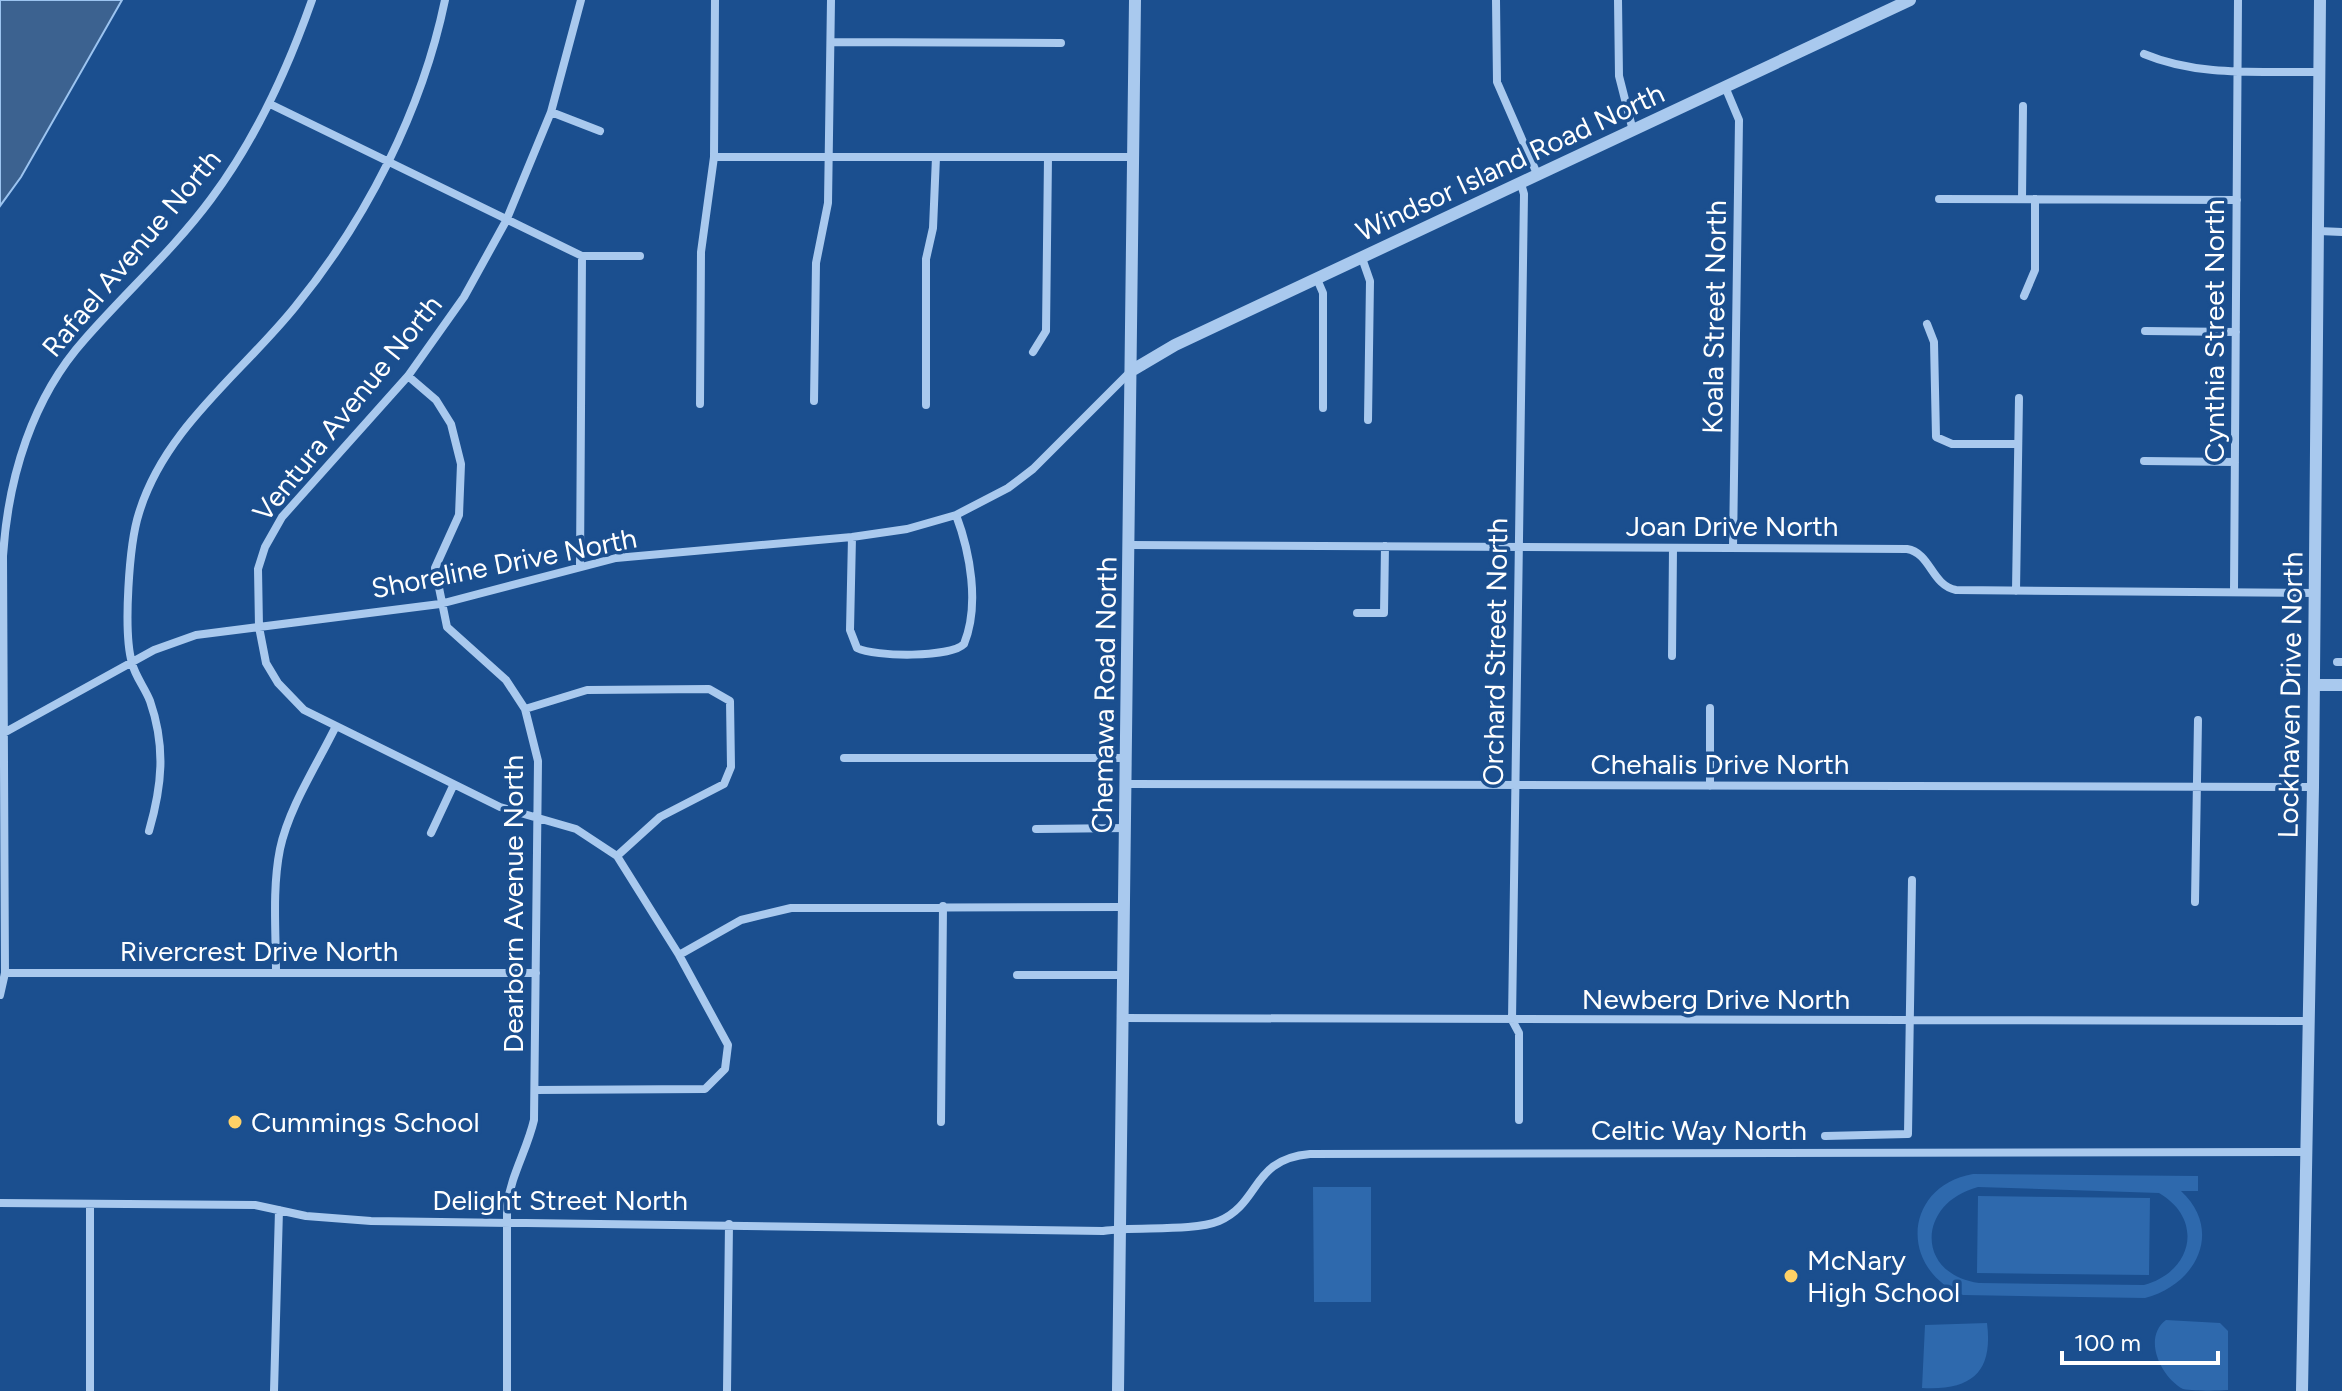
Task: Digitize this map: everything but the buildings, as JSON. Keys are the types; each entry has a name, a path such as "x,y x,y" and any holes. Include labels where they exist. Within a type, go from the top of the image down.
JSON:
{"street":[{"name":"Rafael Avenue North","path":"5,973 5,523 24,445 44,399 63,367 211,200 270,104 312,0"},
{"path":"149,831 159,795 161,744 148,697 132,663 130,550 139,513 158,465 178,436 295,307 389,163 422,80 445,0"},
{"name":"Ventura Avenue North","path":"581,0 573,42 551,112 506,221 464,297 408,376 282,517 265,547 258,569 259,627 266,663 278,683 304,710 500,807 576,829 617,856"},
{"path":"700,404 701,252 714,157 715,0"},
{"path":"814,401 816,263 828,203 830,157 831,0"},
{"name":"Chemawa Road North","path":"1118,1391 1135,0"},
{"path":"1496,0 1497,82 1538,176"},
{"path":"1618,0 1619,76 1633,131"},
{"name":"Windsor Island Road North","path":"1131,371 1175,345 1910,0"},
{"name":"Cynthia Street North","path":"2234,592 2238,0"},
{"name":"Lockhaven Drive North","path":"2302,1391 2313,787 2320,0"},
{"path":"831,42 1061,43"},
{"path":"2144,54 2162,61 2217,72 2319,72"},
{"name":"Koala Street North","path":"1726,89 1739,120 1733,548"},
{"path":"270,104 582,256 640,256"},
{"path":"2022,199 2023,106"},
{"path":"551,112 600,131"},
{"path":"714,157 1133,157"},
{"path":"926,405 926,259 933,228 936,157"},
{"path":"1033,352 1046,331 1048,157"},
{"name":"Orchard Street North","path":"1519,1120 1519,1033 1512,1020 1524,194 1521,184"},
{"path":"1939,199 2237,200"},
{"path":"2024,296 2035,270 2035,199"},
{"path":"2319,231 2342,232"},
{"path":"580,566 582,256"},
{"path":"1362,258 1370,281 1368,420"},
{"path":"1317,279 1323,293 1323,408"},
{"path":"1927,324 1934,342 1936,437 1952,444 2018,444"},
{"path":"2145,331 2236,332"},
{"name":"Shoreline Drive North","path":"3,733 173,641 440,604 616,558 852,537 907,529 956,515 998,494 1033,469 1131,371"},
{"name":"Dearborn Avenue North","path":"408,376 436,400 451,424 461,464 459,515 435,568 440,604 450,633 489,662 525,709 538,761 534,1120 528,1144 509,1188 506,1221 507,1391"},
{"path":"2016,591 2019,398"},
{"path":"2144,461 2235,462"},
{"path":"852,537 850,630 857,648 871,653 949,653 964,644 969,624 970,564 956,515"},
{"name":"Joan Drive North","path":"1130,545 1907,549 1919,553 1940,584 1947,589 2315,593"},
{"path":"1357,613 1384,613 1385,546"},
{"path":"1672,656 1673,548"},
{"path":"2314,685 2342,685"},
{"path":"525,709 587,690 709,689 730,701 731,767 724,784 660,817 617,856 679,955 724,1035 729,1055 720,1077 705,1089 535,1090"},
{"path":"1710,708 1710,786"},
{"path":"2195,902 2198,720"},
{"path":"276,972 276,879 281,847 290,820 336,726"},
{"path":"844,758 1127,758"},
{"name":"Chehalis Drive North","path":"1126,784 2313,787"},
{"path":"431,833 453,786"},
{"path":"1036,829 1126,828"},
{"path":"1825,1136 1908,1134 1912,880"},
{"path":"679,955 741,920 777,910 943,906 1125,907"},
{"path":"941,1122 943,906"},
{"path":"0,995 5,973"},
{"name":"Rivercrest Drive North","path":"5,973 536,973"},
{"path":"1017,975 1124,975"},
{"name":"Newberg Drive North","path":"1123,1018 2309,1021"},
{"name":"Celtic Way North","path":"1120,1229 1196,1227 1220,1221 1239,1208 1270,1168 1289,1158 1310,1154 2306,1152"},
{"name":"Delight Street North","path":"0,1203 255,1205 359,1221 729,1224 818,1230 1056,1232 1120,1229"},
{"path":"90,1204 90,1391"},
{"path":"274,1391 279,1210"},
{"path":"727,1391 729,1224"}],"shaded area":[{"path":"0,0 122,0 21,177 0,206"},
{"path":"1973,1174 2198,1176 2198,1191 2181,1191 2194,1207 2201,1223 2202,1239 2198,1255 2178,1281 2145,1298 1963,1295 1942,1283 1927,1267 1919,1248 1918,1229 1922,1211 1933,1194 1950,1182","holes":["1978,1187 2159,1193 2174,1204 2183,1217 2187,1244 2173,1269 2144,1285 1979,1283 1958,1277 1943,1266 1934,1253 1932,1238 1935,1222 1943,1207 1958,1195"]},
{"path":"1313,1187 1371,1187 1371,1302 1314,1302"},
{"path":"1978,1196 2150,1198 2149,1275 1977,1273"},
{"path":"2166,1320 2220,1323 2228,1331 2228,1390 2183,1389 2168,1376 2155,1347 2155,1337"},
{"path":"1987,1323 1987,1353 1976,1374 1955,1386 1922,1388 1925,1325"}],"place":[{"name":"Cummings School","path":"235,1122"},
{"name":"McNary High School","path":"1791,1276"}]}
